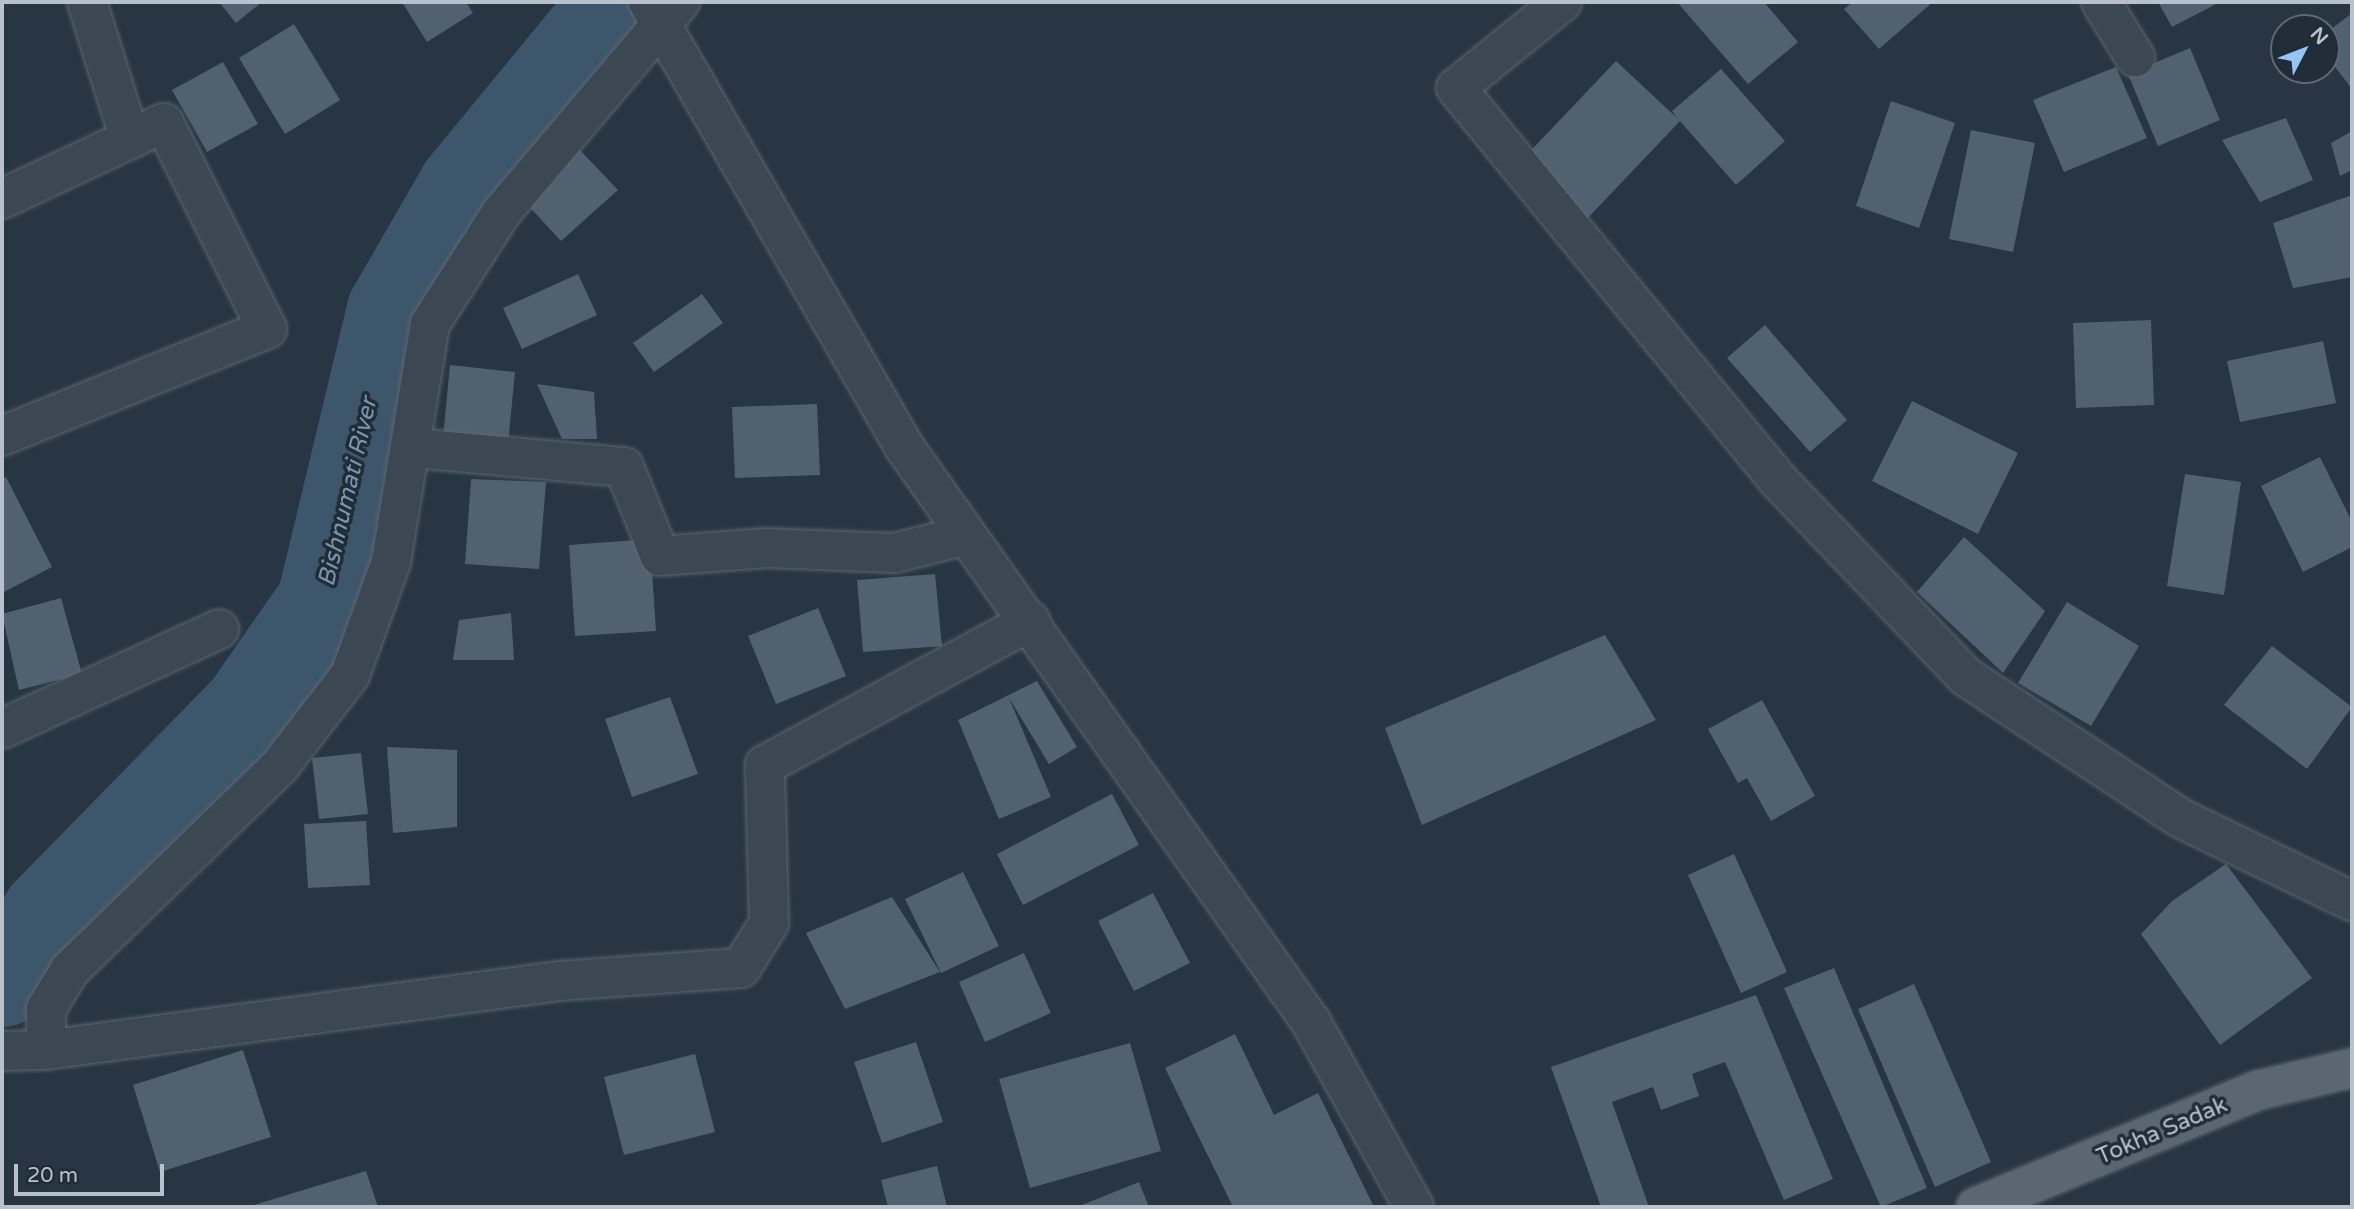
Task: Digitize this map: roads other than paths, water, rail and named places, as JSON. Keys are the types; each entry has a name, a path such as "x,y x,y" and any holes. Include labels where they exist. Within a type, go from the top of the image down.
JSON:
{"main road":[{"name":"Tokha Sadak","path":"1976,1207 2259,1090 2352,1068"}],"street":[{"path":"88,2 130,139"},
{"path":"1562,2 1456,88 1778,480 1965,676 2182,819 2352,901"},
{"path":"2101,2 2135,57"},
{"path":"46,1051 46,1009 71,970 279,767 350,675 391,562 414,448 430,324 465,263 501,213 660,10 962,536 1030,621 1311,1022 1414,1207"},
{"path":"2,199 164,123 267,329 2,436"},
{"path":"414,448 624,467 660,556 767,548 895,553 962,536"},
{"path":"2,1051 46,1051 559,981 741,968 769,923 765,765 1030,621"},
{"path":"2,729 219,629"}],"waterway":[{"name":"Bishnumati River","path":"2,981 47,913 247,709 322,601 392,310 463,187 615,2"}]}
